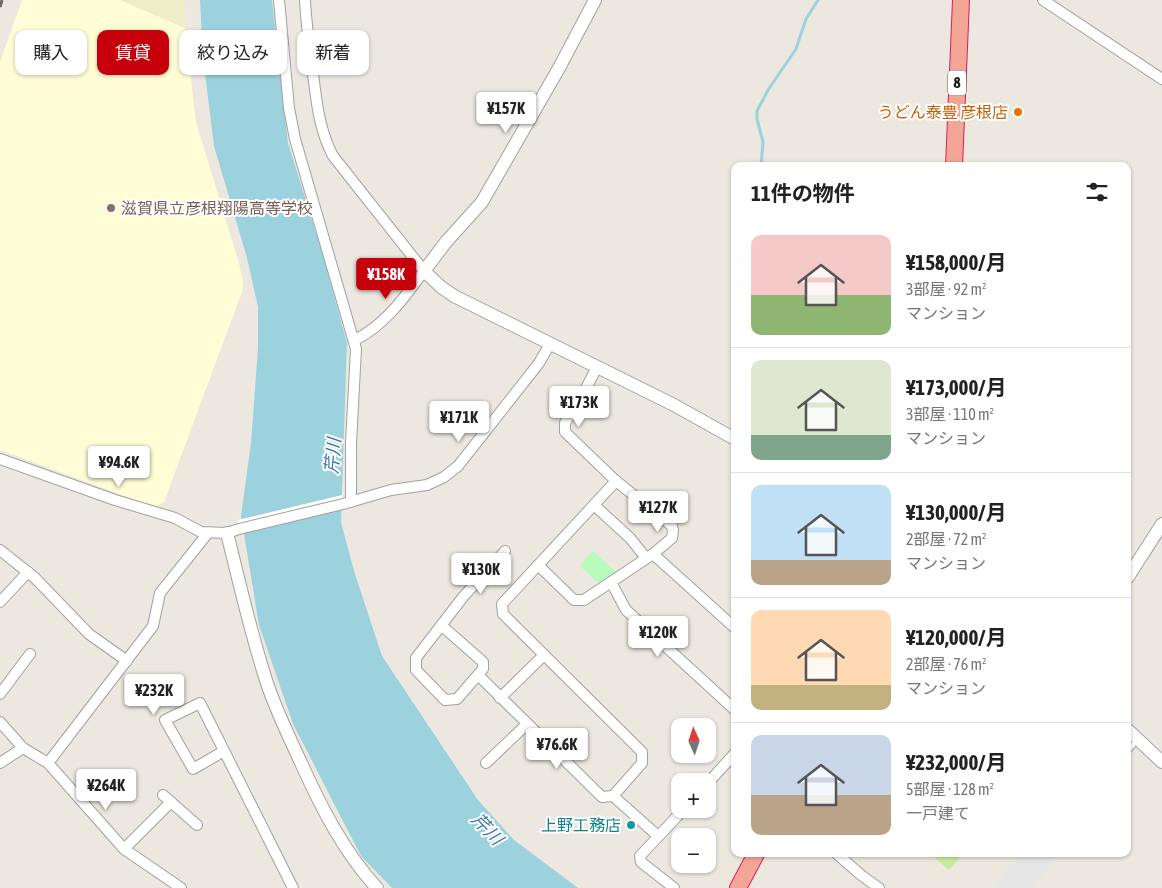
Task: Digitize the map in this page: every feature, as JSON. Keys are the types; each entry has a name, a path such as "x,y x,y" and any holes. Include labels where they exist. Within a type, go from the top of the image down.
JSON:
{"highway":[{"name":"8","path":"954,162 961,0"},
{"path":"738,888 754,857"}],"street":[{"path":"278,0 289,108 295,139 354,340 356,365 347,503"},
{"path":"305,0 313,75 325,142 333,156 424,272 454,296 674,405 731,437"},
{"path":"354,340 367,334 390,315 446,242 482,202 595,0"},
{"path":"1043,0 1162,79"},
{"path":"0,459 116,500 174,518 194,529 208,533 233,531 347,503 391,490 427,485 444,477 458,466 539,363 550,344"},
{"path":"538,565 574,600 584,600 650,556 672,538 672,526 616,481 564,432 564,423 582,396 597,367"},
{"path":"478,675 602,797 613,796 642,763 642,752 503,614 502,604 616,481"},
{"path":"594,505 650,556 731,625"},
{"path":"1131,572 1162,524"},
{"path":"233,531 265,678 282,721 318,800 345,847 363,873 377,888"},
{"path":"48,763 153,626 160,592 208,533"},
{"path":"0,550 35,578 90,634 127,661"},
{"path":"441,625 482,662 483,669 457,699 445,700 416,670 416,658 462,597 505,551"},
{"path":"0,602 28,572"},
{"path":"610,582 626,610 731,706"},
{"path":"0,694 30,654"},
{"path":"500,698 544,655"},
{"path":"224,752 193,769 165,720 200,703 293,888"},
{"path":"0,722 23,748 48,763 124,849 175,886"},
{"path":"486,764 527,724"},
{"path":"1131,733 1162,762"},
{"path":"0,763 23,748"},
{"path":"716,774 731,757"},
{"path":"613,796 658,836"},
{"path":"124,849 167,799 197,825"},
{"path":"674,888 641,862 640,856 675,818"},
{"path":"840,857 878,888"}],"lane":[{"path":"1131,748 1138,740"}],"shaded area":[{"name":"滋賀県立彦根翔陽高等学校","path":"22,0 120,0 185,28 185,30 179,30 179,75 190,75 196,122 243,282 242,292 164,502 155,507 0,450 0,62"},
{"path":"1017,857 1056,857 1033,888 993,888"}],"green space":[{"path":"120,0 184,0 185,28"},
{"path":"593,551 616,572 599,584 580,566"},
{"path":"934,857 960,857 949,870"}],"water":[{"path":"200,0 272,0 275,30 202,30"},
{"name":"芹川","path":"205,75 280,75 288,143 322,252 347,343 341,522 354,571 382,656 478,800 514,840 578,888 392,888 361,856 293,724 259,625 241,516 251,443 258,348 258,307 247,258 214,146"}],"pier":[{"path":"342,495 343,508 239,533 238,520"}],"waterway":[{"path":"761,162 763,142 757,119 757,111 768,90 796,49 806,19 818,0"}],"railway":[{"path":"0,7 2,0"}],"place":[{"name":"うどん泰豊 彦根店","path":"1018,112"},
{"name":"滋賀県立彦根翔陽高等学校","path":"111,208"},
{"name":"上野工務店","path":"631,825"}]}
